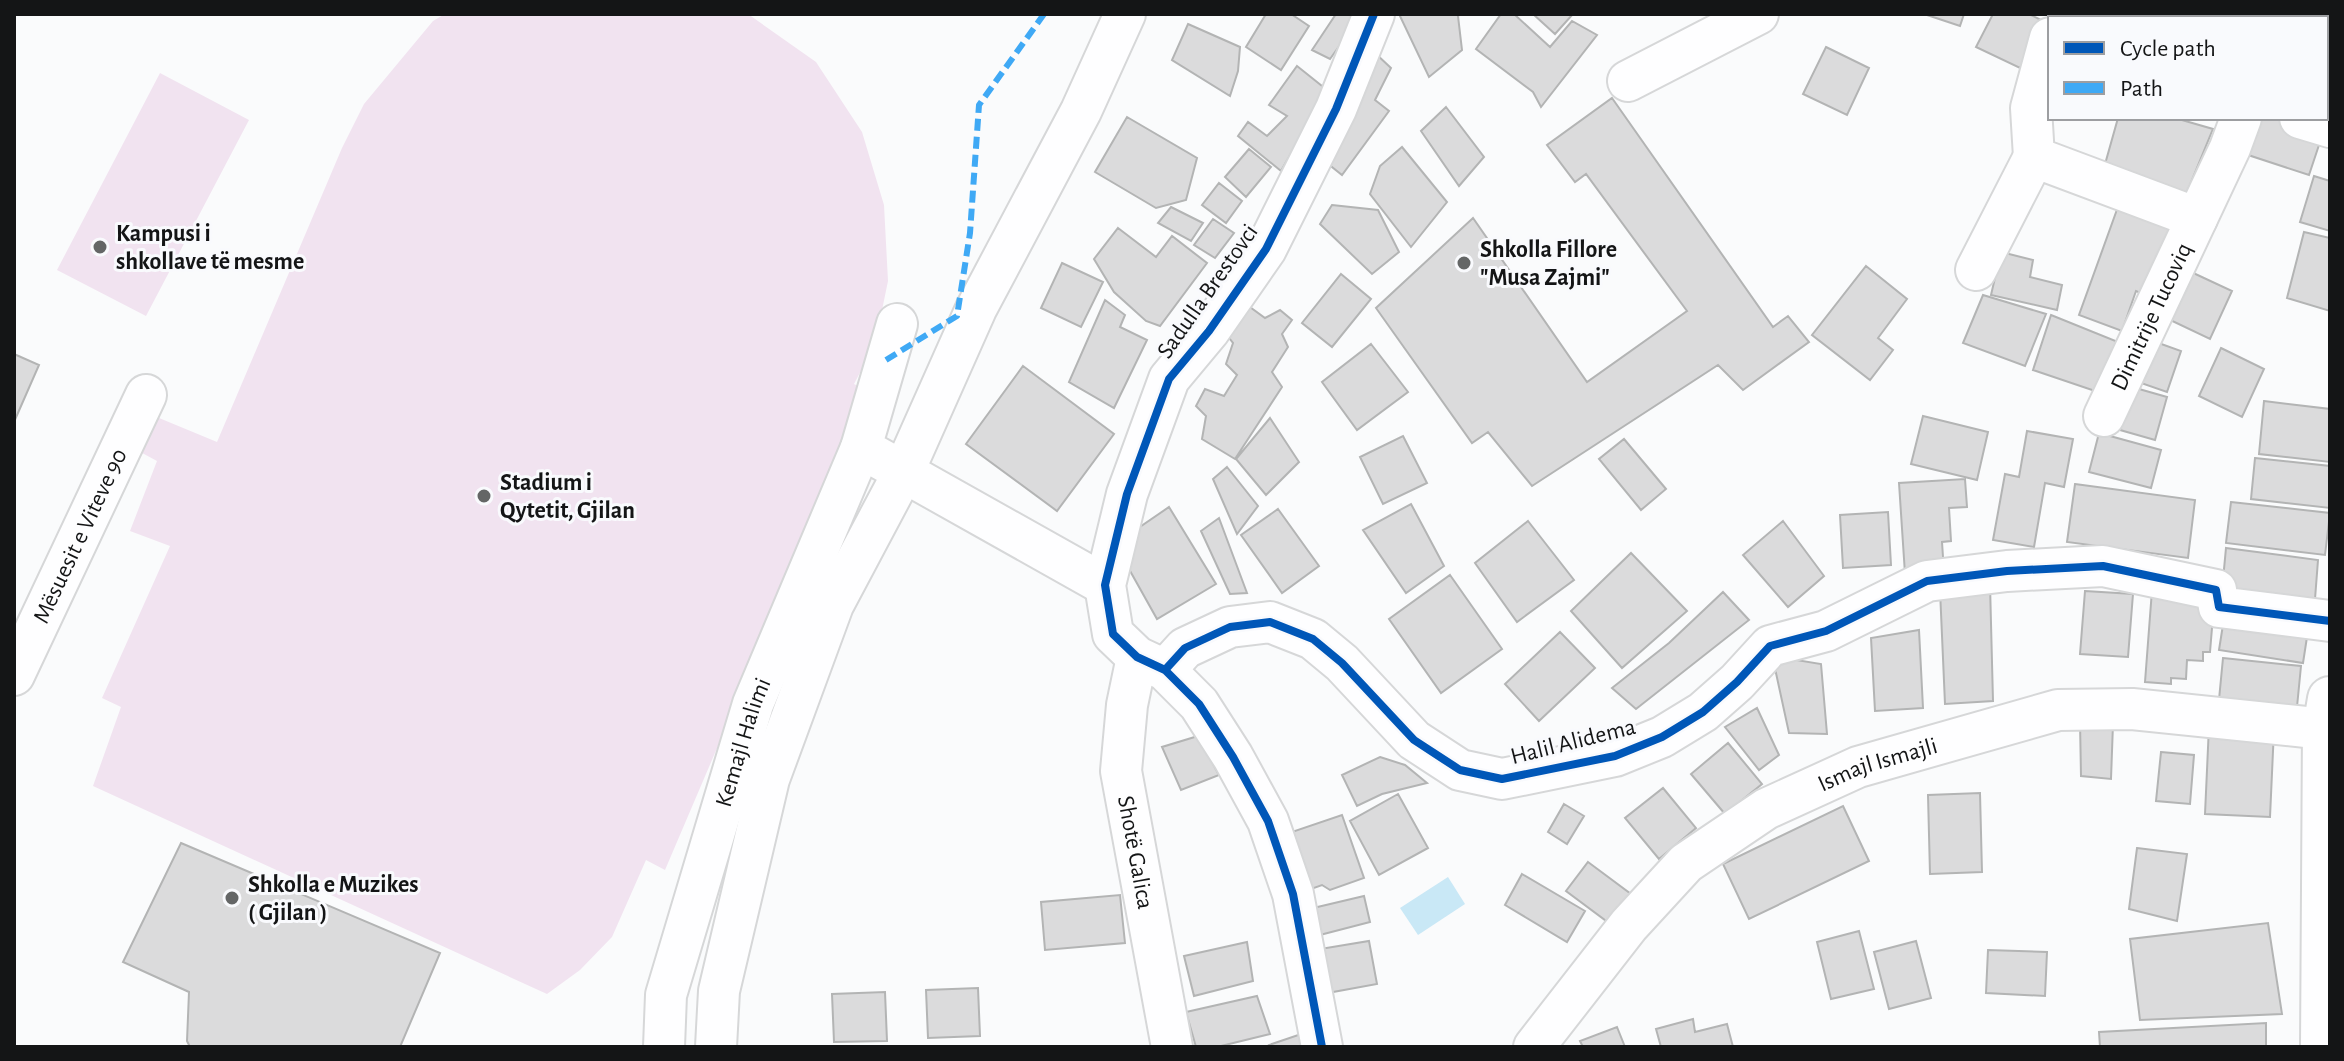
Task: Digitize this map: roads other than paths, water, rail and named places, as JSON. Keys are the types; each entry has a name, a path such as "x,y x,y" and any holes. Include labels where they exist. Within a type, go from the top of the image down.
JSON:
{"main road":[{"path":"2323,1047 2327,714"}],"street":[{"path":"716,1047 719,991 769,779 833,605 903,473 976,309 1081,111 1125,14"},
{"name":"Sadulla Brestovci","path":"1322,1047 1293,894 1268,821 1199,704 1113,634 1105,585 1127,494 1169,379 1209,331 1266,249 1336,109 1374,14"},
{"path":"1628,81 1758,14"},
{"path":"1976,270 2034,157 2031,108 2048,45"},
{"name":"Dimitrije Tucoviq","path":"2104,416 2240,120"},
{"path":"2307,120 2330,127"},
{"name":"Dimitrije Tucoviq","path":"2034,157 2197,218"},
{"name":"Kemajl Halimi","path":"664,1047 666,995 753,704 861,448 897,324"},
{"name":"Mësuesit e Viteve 90","path":"14,675 146,395"},
{"path":"861,448 1105,585"},
{"name":"Halil Alidema","path":"1151,664 1230,627 1270,622 1313,639 1342,663 1414,740 1460,770 1502,779 1615,756 1662,737 1703,712 1770,646 1826,631 1927,581 2007,571 2103,566 2216,590 2219,607 2330,621"},
{"name":"Shotë Galica","path":"1151,664 1127,705 1121,771 1172,1047"},
{"name":"Ismajl Ismajli","path":"1534,1047 1629,925 1686,863 1766,809 1858,767 2058,710 2327,714"}],"water":[{"path":"1448,877 1465,904 1418,935 1400,908"}],"place":[{"name":"Kampusi i shkollave të mesme","path":"100,247"},
{"name":"Shkolla Fillore \"Musa Zajmi\"","path":"1464,263"},
{"name":"Stadium i Qytetit, Gjilan","path":"484,496"},
{"name":"Shkolla e Muzikes ( Gjilan )","path":"232,898"}]}
